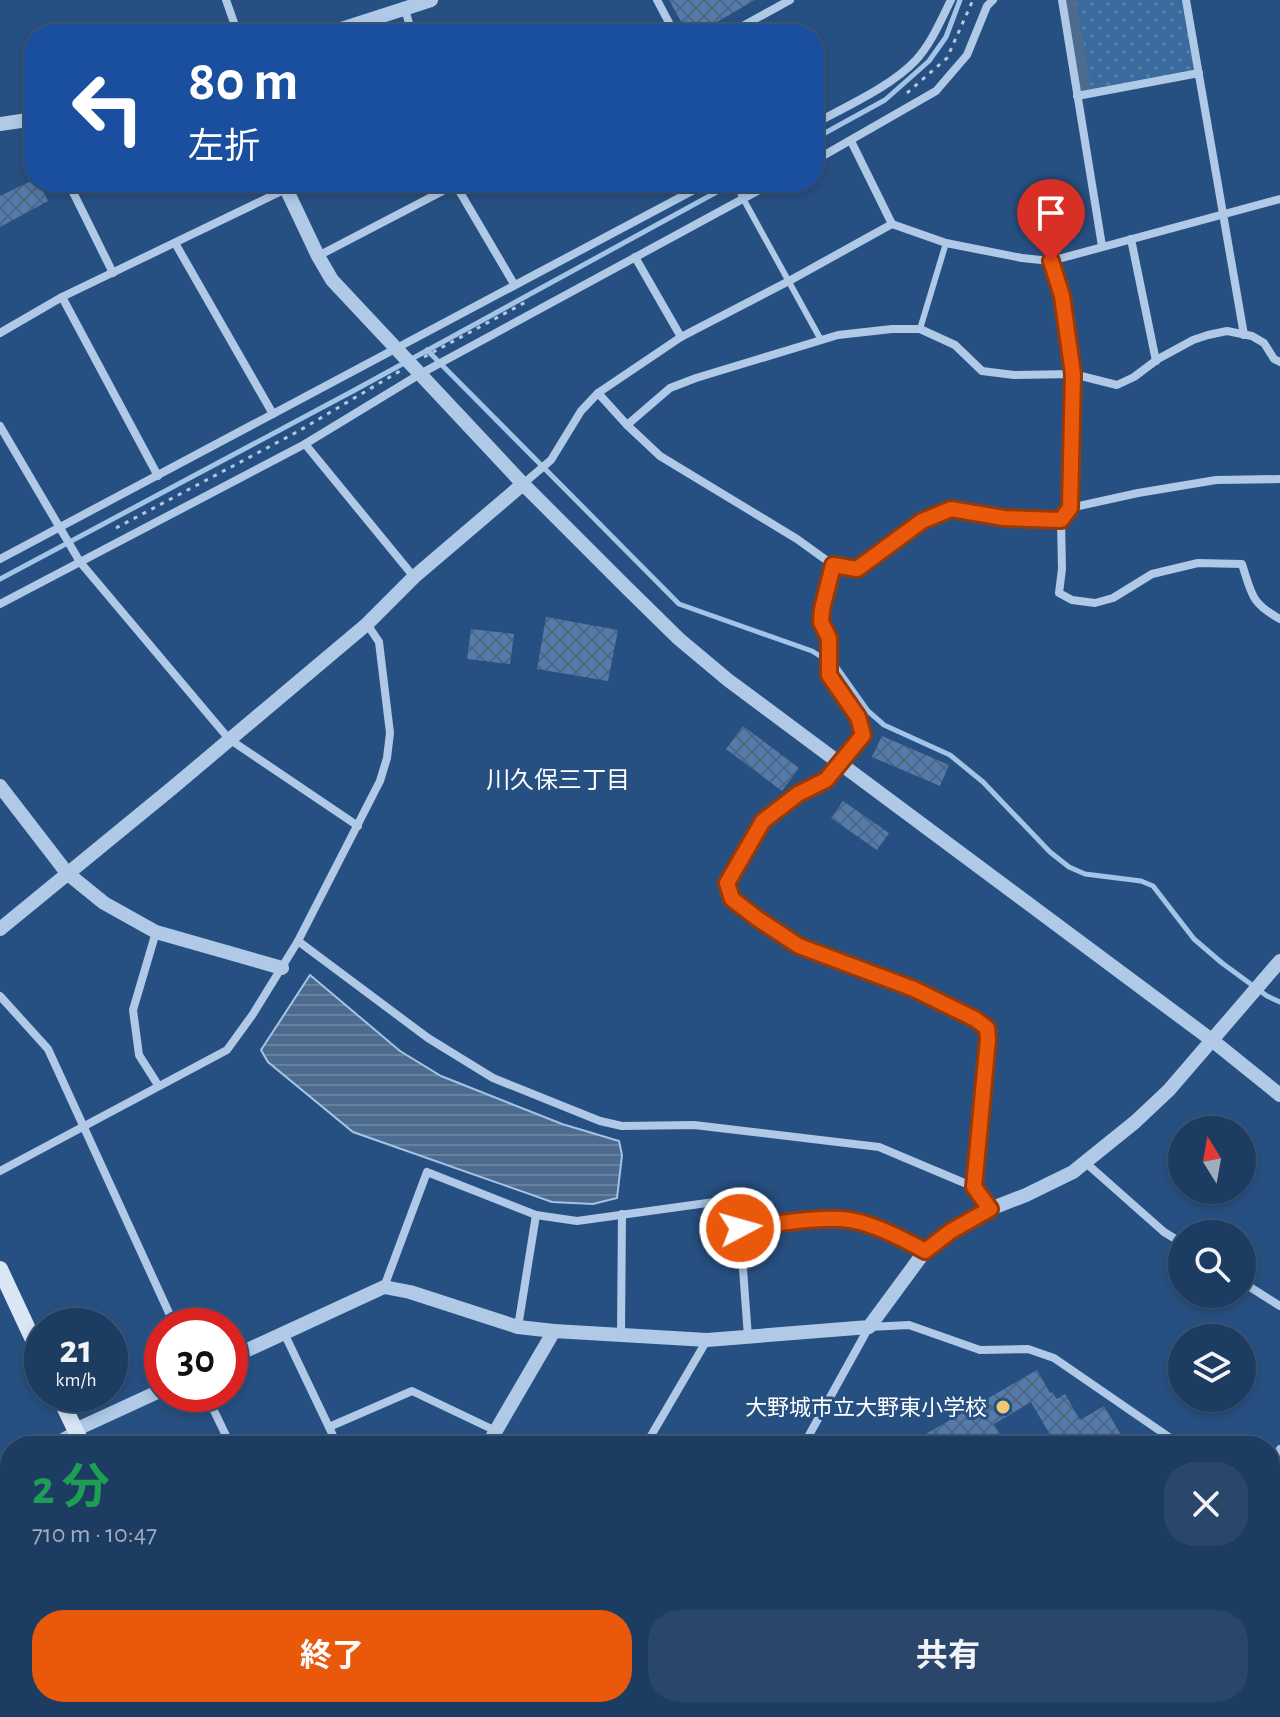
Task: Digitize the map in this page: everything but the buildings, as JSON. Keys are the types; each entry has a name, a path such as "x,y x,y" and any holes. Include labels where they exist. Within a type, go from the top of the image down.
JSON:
{"main road":[{"path":"0,1269 24,1320"},
{"path":"66,1412 78,1436"}],"street":[{"path":"226,0 234,24"},
{"path":"358,24 431,0"},
{"path":"657,0 670,24"},
{"path":"746,24 790,0"},
{"path":"824,118 897,77 917,59 940,24 951,0"},
{"path":"824,156 936,91 967,55 987,6 993,0"},
{"path":"1062,0 1102,246"},
{"path":"1186,0 1244,335"},
{"path":"405,9 409,24"},
{"path":"1077,96 1199,73"},
{"path":"0,124 24,120"},
{"path":"851,141 892,224 946,243 1022,258 1051,261 1280,199"},
{"path":"73,192 113,273"},
{"path":"0,333 62,297 273,192"},
{"path":"288,192 332,280 523,484 679,639 728,680 1213,1041 1280,1095"},
{"path":"318,256 439,192"},
{"path":"461,192 514,284"},
{"path":"0,559 62,530 395,348 690,192"},
{"path":"0,604 305,444 415,369 756,192"},
{"path":"0,929 367,624 414,577 551,460 581,411 598,393 681,337 892,224"},
{"path":"1131,239 1156,361"},
{"path":"175,243 273,414"},
{"path":"635,257 681,337"},
{"path":"1051,261 1062,296 1073,374 1070,508 1061,520 1059,593 1072,600 1095,603 1113,598 1152,574 1198,563 1242,564 1252,598 1263,610 1280,619"},
{"path":"62,297 158,476"},
{"path":"627,425 670,388 696,378 838,335 892,329 920,329 955,345 982,371 1014,375 1073,374 1117,385 1193,340 1227,331 1252,336 1264,343 1274,359 1280,362"},
{"path":"598,393 660,456 797,539 833,565 857,569 922,521 951,509 1004,518 1061,520"},
{"path":"0,426 79,560 229,739 358,826"},
{"path":"305,444 414,577"},
{"path":"1070,508 1216,480 1280,479"},
{"path":"833,565 821,622 829,638 829,675 858,717 863,735 826,780 798,794 763,821 727,883 732,899 799,946 914,989 987,1028 974,1187"},
{"path":"0,1171 227,1050 253,1014 298,941 380,781 387,758 390,733 379,642 367,624"},
{"path":"0,786 67,873 104,903 156,932 282,968"},
{"path":"156,932 133,1010 139,1055 158,1085"},
{"path":"298,941 428,1038 493,1078 600,1121 622,1126 694,1125 879,1147 974,1187 990,1209"},
{"path":"809,1436 869,1327 925,1251 951,1231 990,1209 1026,1195 1086,1163 1169,1090 1280,961"},
{"path":"0,996 48,1049 167,1308"},
{"path":"1086,1163 1168,1234"},
{"path":"384,1287 427,1172 536,1215 577,1221 736,1199 748,1337"},
{"path":"621,1334 622,1214"},
{"path":"518,1327 536,1215"},
{"path":"740,1228 854,1220 925,1251"},
{"path":"248,1350 384,1287 410,1292 518,1327 554,1331 707,1340 909,1325 980,1350 1028,1349 1054,1358 1167,1436"},
{"path":"1256,1291 1280,1306"},
{"path":"493,1436 554,1331"},
{"path":"284,1333 333,1436"},
{"path":"651,1436 707,1340"},
{"path":"329,1427 412,1391 496,1431"},
{"path":"64,1436 144,1398"},
{"path":"215,1412 226,1436"}],"lane":[{"path":"739,192 821,340"},
{"path":"920,329 946,243"}],"path":[{"path":"116,528 415,369 534,297"}],"shaded area":[{"path":"1062,0 1186,0 1199,73 1077,96"},
{"path":"310,975 400,1051 441,1076 562,1124 619,1141 622,1155 617,1198 593,1204 552,1202 353,1132 268,1062 261,1050"}],"waterway":[{"path":"824,134 885,100 929,61 946,37 960,0"},
{"path":"1068,0 1083,87"},
{"path":"0,579 717,192"},
{"path":"427,350 679,604 812,651 836,666 868,711 884,725 950,755 983,782 1050,852 1069,867 1085,874 1141,881 1153,886 1194,939 1267,996 1280,1002"}],"place":[{"name":"大野城市立大野東小学校","path":"1003,1407"}],"district":[{"name":"川久保三丁目","path":"558,780"}],"route":[{"path":"740,1228 854,1220 925,1251 968,1220 990,1209 974,1187 987,1028 914,989 799,946 732,899 727,883 763,821 798,794 826,780 863,735 858,717 829,675 829,638 821,622 833,565 857,569 922,521 951,509 1004,518 1061,520 1070,508 1073,374 1062,296 1051,261"}]}
